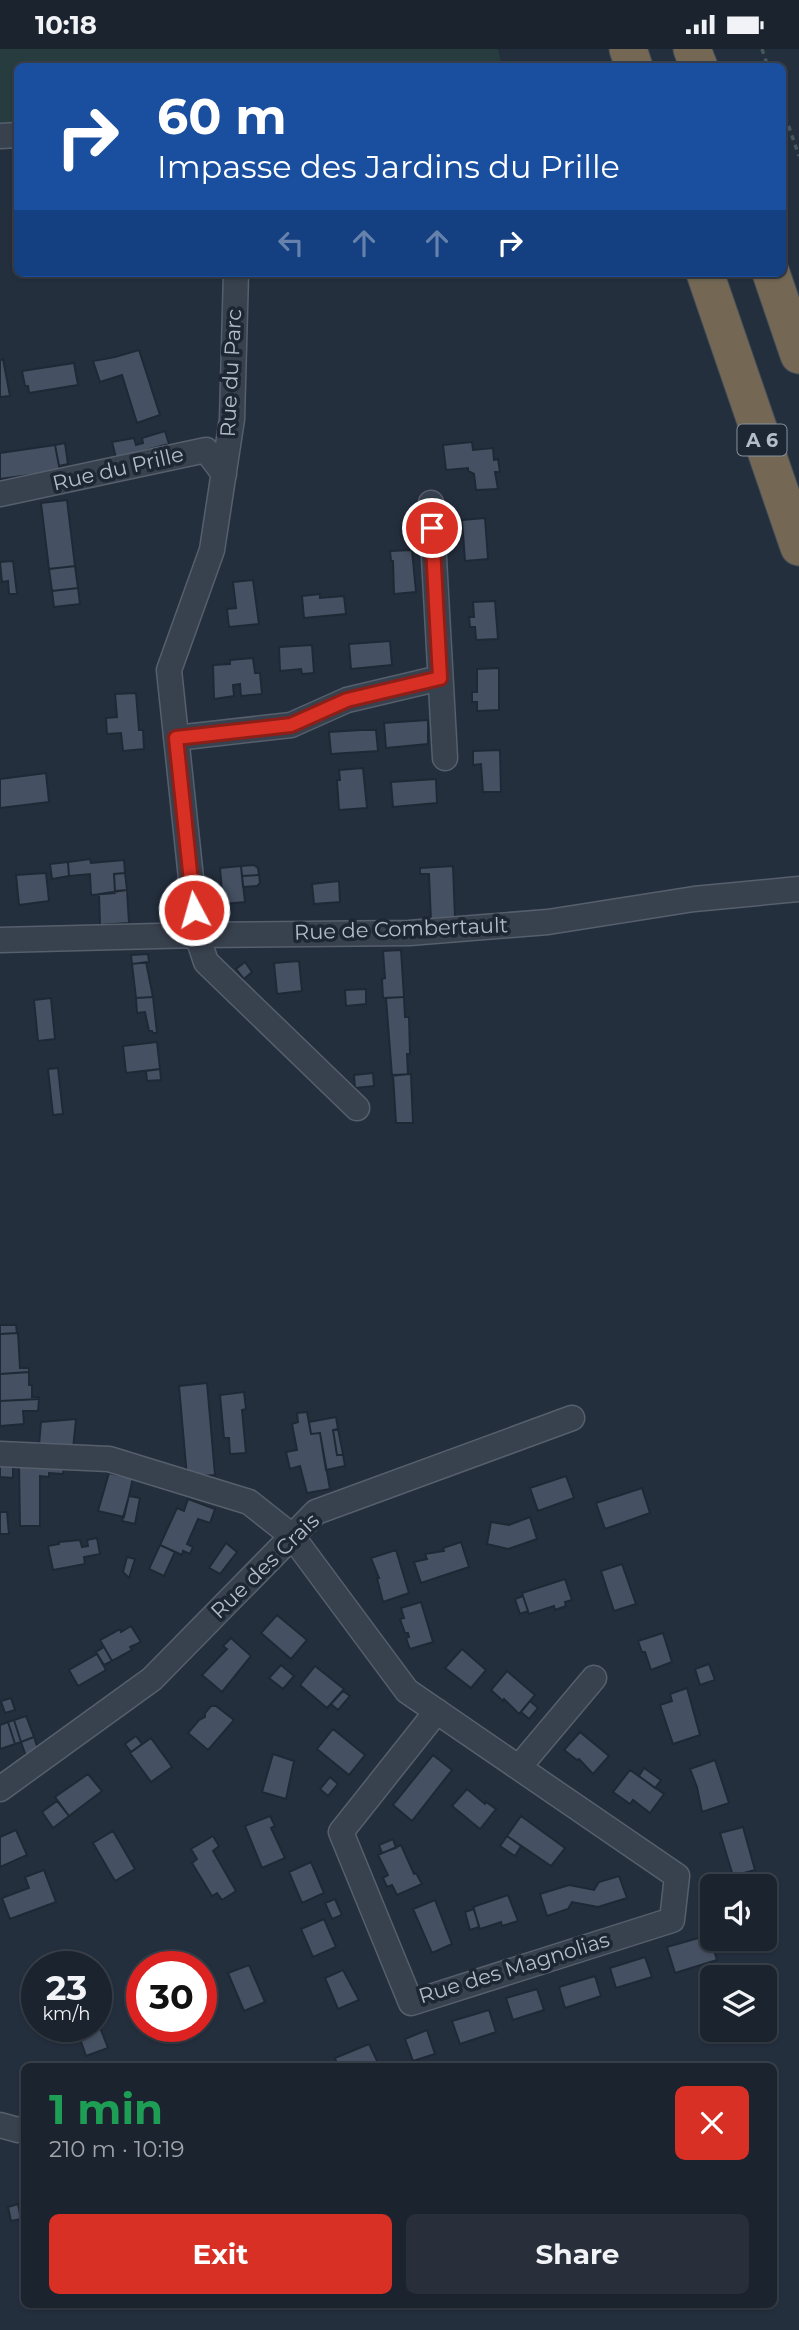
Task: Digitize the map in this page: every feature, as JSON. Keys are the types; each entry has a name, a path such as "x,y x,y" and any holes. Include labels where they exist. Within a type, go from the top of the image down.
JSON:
{"highway":[{"name":"A 6","path":"706,277 799,547"},
{"path":"772,277 799,355"}],"street":[{"name":"Rue du Parc","path":"236,277 232,419 212,550 169,670 197,935 206,962 357,1108"},
{"name":"Rue du Prille","path":"0,494 206,450 224,474"},
{"path":"431,503 445,758"},
{"path":"176,738 291,725 347,700 440,678"},
{"name":"Rue de Combertault","path":"0,940 409,933 548,922 694,899 799,889"},
{"name":"Rue des Crais","path":"0,1789 152,1679 316,1512 572,1418"},
{"name":"Rue des Magnolias","path":"0,1454 109,1459 249,1502 292,1536 407,1691 437,1711 519,1767 677,1876 672,1920 411,2003 341,1832 437,1711"},
{"path":"519,1767 594,1678"},
{"path":"0,2125 21,2129"}],"path":[{"path":"786,119 799,156"}],"green space":[{"path":"0,49 498,49 501,63 14,63 14,136 0,137"}],"building":[{"path":"139,350 160,415 137,423 122,375 100,382 93,361"},
{"path":"3,359 10,396 0,397 0,360"},
{"path":"74,363 78,385 29,393 28,386 25,386 22,371"},
{"path":"165,431 169,444 116,458 112,442 134,438 136,445 143,443 142,438"},
{"path":"472,442 473,450 493,448 494,460 498,459 500,472 495,472 498,489 476,490 474,474 468,471 468,468 446,470 443,445"},
{"path":"65,443 68,464 59,466 55,445"},
{"path":"55,445 60,471 0,479 0,453"},
{"path":"67,500 75,566 49,569 41,503"},
{"path":"485,518 488,559 465,561 462,520"},
{"path":"412,550 416,592 394,594 390,551"},
{"path":"13,561 17,594 9,594 8,581 2,582 0,562"},
{"path":"75,566 78,588 52,591 49,569"},
{"path":"253,580 259,624 229,627 227,609 236,608 233,582"},
{"path":"78,588 80,604 54,607 52,591"},
{"path":"320,594 320,598 344,596 346,614 304,618 302,596"},
{"path":"495,601 498,639 476,640 475,627 470,627 469,617 474,617 473,602"},
{"path":"390,641 392,665 351,669 349,644"},
{"path":"312,645 314,673 302,674 301,669 280,671 279,647"},
{"path":"253,658 255,673 260,673 262,694 241,696 240,684 233,685 234,696 214,699 213,665"},
{"path":"499,668 499,710 477,711 477,702 472,702 472,692 477,692 477,669"},
{"path":"136,693 139,730 143,730 144,749 123,751 121,733 107,734 106,718 117,717 115,694"},
{"path":"428,720 428,744 386,748 384,723"},
{"path":"376,730 378,751 331,754 329,732"},
{"path":"500,750 501,792 483,792 481,764 473,765 473,751"},
{"path":"363,768 367,808 339,810 339,770"},
{"path":"46,773 49,802 0,808 0,779"},
{"path":"436,779 437,803 393,807 391,782"},
{"path":"90,859 91,863 124,860 125,873 114,874 115,893 91,895 90,874 69,876 68,862"},
{"path":"68,862 69,876 52,879 50,864"},
{"path":"254,865 258,868 259,875 242,876 241,866"},
{"path":"241,866 245,902 223,904 220,868"},
{"path":"453,866 455,918 431,921 429,874 420,874 420,868"},
{"path":"46,873 49,901 19,905 16,875"},
{"path":"125,873 127,890 115,891 114,874"},
{"path":"259,875 260,883 257,886 243,887 242,876"},
{"path":"339,881 340,902 314,904 312,884"},
{"path":"127,890 129,923 100,925 99,894"},
{"path":"401,950 404,997 383,998 383,951"},
{"path":"148,954 149,962 132,964 131,955"},
{"path":"299,961 302,991 277,994 274,963"},
{"path":"146,962 153,997 136,998 132,964"},
{"path":"245,962 252,972 244,979 236,969"},
{"path":"366,989 366,1004 346,1006 345,990"},
{"path":"153,997 157,1033 149,1031 145,1012 137,1013 136,998"},
{"path":"404,997 405,1017 409,1017 408,1074 392,1076 386,998"},
{"path":"51,998 55,1039 38,1041 34,1000"},
{"path":"157,1042 160,1069 126,1073 123,1046"},
{"path":"58,1068 63,1114 53,1115 48,1069"},
{"path":"160,1069 161,1080 147,1081 146,1071"},
{"path":"373,1073 374,1086 355,1088 354,1075"},
{"path":"411,1074 413,1123 396,1123 393,1075"},
{"path":"0,1325 16,1325 17,1333 0,1334"},
{"path":"18,1333 20,1368 29,1368 29,1372 0,1374 0,1334"},
{"path":"29,1372 32,1397 39,1399 0,1401 0,1374"},
{"path":"207,1383 215,1475 187,1477 179,1386"},
{"path":"244,1392 246,1409 242,1410 246,1453 230,1454 229,1438 224,1438 220,1395"},
{"path":"39,1399 38,1411 23,1411 24,1424 0,1426 0,1401"},
{"path":"307,1412 311,1434 320,1433 330,1489 307,1493 300,1466 290,1469 286,1452 297,1450 292,1424 298,1422 297,1413"},
{"path":"336,1417 338,1429 333,1430 337,1455 343,1454 345,1466 326,1470 320,1433 311,1434 309,1422"},
{"path":"76,1419 73,1449 39,1445 41,1422"},
{"path":"338,1429 343,1454 337,1455 333,1430"},
{"path":"0,1461 13,1462 13,1478 0,1477"},
{"path":"19,1463 64,1467 63,1474 49,1473 49,1477 40,1476 40,1526 20,1526"},
{"path":"109,1473 133,1478 124,1517 98,1511"},
{"path":"566,1476 574,1498 538,1511 530,1488"},
{"path":"642,1488 650,1513 605,1529 596,1503"},
{"path":"129,1496 140,1498 135,1524 122,1521"},
{"path":"188,1499 215,1509 210,1523 198,1519 187,1544 193,1547 190,1554 183,1551 182,1555 160,1545 177,1508 184,1511"},
{"path":"0,1512 7,1512 9,1534 0,1534"},
{"path":"530,1517 537,1539 508,1549 487,1544 491,1522 509,1525"},
{"path":"97,1538 100,1554 84,1557 85,1564 53,1570 48,1546 80,1540 82,1547 88,1546 87,1540"},
{"path":"461,1542 469,1567 421,1583 414,1562 427,1559 425,1554 444,1551 443,1548"},
{"path":"226,1543 237,1552 220,1574 209,1568"},
{"path":"160,1545 175,1552 164,1576 149,1569"},
{"path":"396,1550 409,1593 383,1602 379,1578 371,1558"},
{"path":"127,1557 135,1559 129,1578 123,1572"},
{"path":"622,1564 636,1604 614,1611 601,1571"},
{"path":"565,1579 572,1600 565,1602 566,1606 555,1610 554,1606 529,1614 522,1593"},
{"path":"523,1596 528,1611 520,1614 515,1599"},
{"path":"421,1602 433,1642 410,1649 406,1638 409,1637 408,1633 405,1633 400,1619 404,1618 401,1608"},
{"path":"277,1615 307,1640 291,1659 261,1633"},
{"path":"131,1626 141,1642 112,1661 100,1640"},
{"path":"663,1633 672,1662 651,1670 638,1641"},
{"path":"231,1638 251,1656 222,1692 202,1675 227,1649 223,1646"},
{"path":"104,1647 112,1661 104,1665 96,1652"},
{"path":"462,1649 486,1670 471,1688 445,1668"},
{"path":"97,1654 106,1670 78,1686 69,1670"},
{"path":"709,1664 715,1680 700,1685 695,1669"},
{"path":"281,1665 294,1676 283,1689 269,1678"},
{"path":"315,1666 344,1689 327,1708 300,1685"},
{"path":"507,1671 535,1695 519,1714 491,1690"},
{"path":"687,1688 700,1735 673,1744 660,1705 672,1701 670,1694"},
{"path":"343,1691 350,1696 338,1710 331,1704"},
{"path":"11,1698 15,1710 5,1713 1,1701"},
{"path":"530,1701 538,1708 529,1719 521,1712"},
{"path":"211,1706 216,1706 234,1720 208,1750 188,1733 205,1717"},
{"path":"26,1716 34,1737 21,1742 14,1720"},
{"path":"14,1720 21,1742 15,1744 8,1722"},
{"path":"8,1722 15,1744 0,1749 0,1725"},
{"path":"333,1729 365,1755 349,1775 317,1749"},
{"path":"580,1732 609,1756 593,1774 579,1759 564,1750"},
{"path":"136,1736 142,1744 131,1752 125,1744"},
{"path":"34,1737 38,1749 26,1756 21,1742"},
{"path":"151,1738 172,1767 151,1782 130,1753"},
{"path":"273,1754 294,1761 286,1799 262,1792"},
{"path":"433,1755 452,1770 412,1821 393,1805"},
{"path":"715,1760 729,1803 702,1812 690,1769"},
{"path":"644,1768 661,1780 655,1788 639,1776"},
{"path":"630,1770 664,1794 650,1813 633,1800 630,1804 613,1792"},
{"path":"88,1774 102,1791 69,1816 55,1797"},
{"path":"330,1777 338,1784 328,1796 320,1789"},
{"path":"467,1789 485,1804 486,1802 496,1809 480,1829 452,1806"},
{"path":"57,1801 69,1816 53,1828 42,1812"},
{"path":"270,1816 275,1826 271,1828 285,1858 262,1868 245,1826"},
{"path":"521,1816 565,1848 551,1866 507,1836"},
{"path":"743,1827 755,1870 732,1874 720,1833"},
{"path":"16,1830 27,1855 0,1867 0,1837"},
{"path":"113,1831 135,1869 115,1881 93,1843"},
{"path":"213,1836 219,1846 213,1851 236,1891 222,1900 217,1893 212,1896 192,1863 197,1859 191,1849"},
{"path":"507,1836 521,1846 515,1856 500,1846"},
{"path":"393,1839 396,1848 382,1853 379,1845"},
{"path":"401,1845 414,1874 416,1873 422,1884 397,1895 392,1885 387,1887 383,1878 388,1875 378,1855"},
{"path":"311,1862 324,1893 302,1903 289,1872"},
{"path":"44,1870 56,1902 10,1919 2,1898 29,1888 25,1877"},
{"path":"619,1876 627,1898 598,1907 572,1902 568,1909 547,1916 540,1894 569,1885 594,1890 599,1882"},
{"path":"508,1895 518,1921 502,1926 501,1922 480,1929 473,1907"},
{"path":"335,1899 342,1915 332,1919 325,1903"},
{"path":"435,1900 452,1944 432,1953 413,1909"},
{"path":"474,1909 479,1927 470,1930 465,1912"},
{"path":"324,1919 336,1947 313,1957 301,1929"},
{"path":"700,1938 700,1951 714,1951 717,1960 675,1973 667,1947"},
{"path":"645,1957 652,1977 616,1988 610,1968"},
{"path":"249,1965 265,2002 244,2011 228,1973"},
{"path":"343,1970 359,2000 338,2009 325,1978"},
{"path":"595,1976 601,1996 565,2008 559,1987"},
{"path":"537,1989 544,2010 513,2020 506,1998"},
{"path":"489,2010 496,2032 460,2044 452,2021"},
{"path":"427,2030 435,2054 413,2061 405,2039"},
{"path":"81,2042 106,2042 108,2048 86,2056"},
{"path":"369,2044 378,2063 337,2063 335,2058"},
{"path":"18,2204 21,2219 11,2221 8,2207"}],"route":[{"path":"194,910 176,738 291,725 347,700 440,678 432,528"}]}
